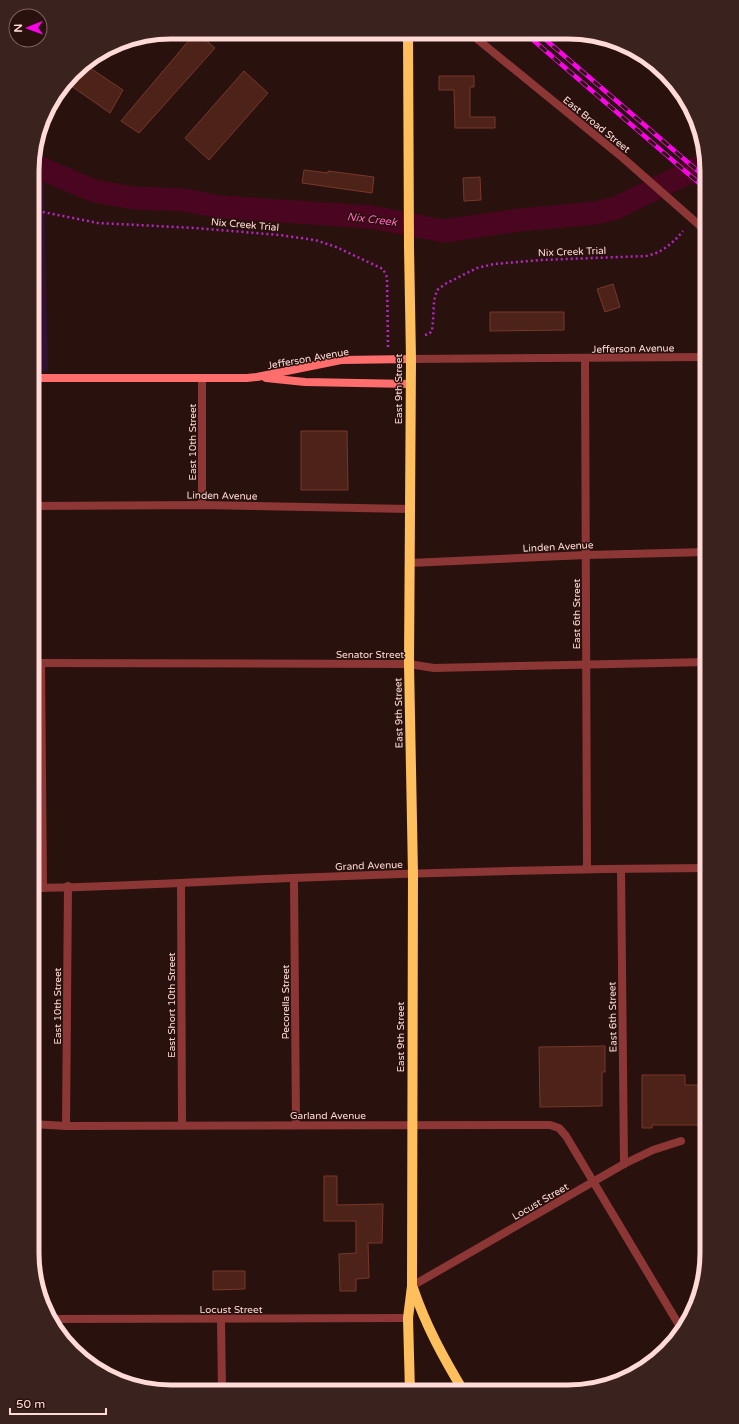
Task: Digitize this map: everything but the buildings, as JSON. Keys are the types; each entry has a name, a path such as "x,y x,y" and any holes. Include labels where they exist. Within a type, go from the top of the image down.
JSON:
{"main road":[{"name":"East 9th Street","path":"408,39 411,359 410,664 412,874 412,1286 408,1318 410,1385"},
{"name":"Jefferson Avenue","path":"39,378 202,379 257,377 341,360 411,359"},
{"path":"257,377 305,382 410,384"},
{"path":"412,1286 432,1337 460,1385"}],"street":[{"name":"East Broad Street","path":"477,39 623,158 700,226"},
{"name":"Jefferson Avenue","path":"411,359 700,357"},
{"name":"East 6th Street","path":"585,359 587,869"},
{"name":"East 10th Street","path":"202,379 202,504"},
{"name":"Linden Avenue","path":"39,506 202,504 410,509"},
{"name":"Linden Avenue","path":"410,563 586,555 700,552"},
{"name":"Senator Street","path":"39,663 410,664 434,668 700,662"},
{"path":"39,738 43,888"},
{"name":"Grand Avenue","path":"39,888 412,874 587,869 700,868"},
{"name":"East 6th Street","path":"621,869 624,1164"},
{"name":"Pecorella Street","path":"294,878 296,1125"},
{"name":"East Short 10th Street","path":"181,883 182,1125"},
{"name":"East 10th Street","path":"66,1126 68,886"},
{"name":"Garland Avenue","path":"39,1124 66,1126 550,1125 559,1128 566,1136 593,1182"},
{"name":"Locust Street","path":"412,1286 624,1164 653,1150 681,1141"},
{"path":"593,1182 679,1324"},
{"name":"Locust Street","path":"57,1319 408,1318"},
{"path":"221,1319 222,1385"}],"path":[{"name":"Nix Creek Trial","path":"39,211 98,223 195,228 279,235 315,240 336,247 383,269 385,272 387,277 388,336"},
{"name":"Nix Creek Trial","path":"425,335 432,331 434,297 437,290 445,284 477,268 494,264 541,260 646,256 661,251 683,231"}],"shaded area":[{"path":"41,151 43,152 48,371 39,371 39,171"}],"waterway":[{"name":"Nix Creek","path":"39,168 94,191 133,198 184,200 220,207 371,217 444,231 519,220 595,213 616,208 700,167"}],"railway":[{"path":"532,39 700,184"},
{"path":"545,39 700,173"}]}
